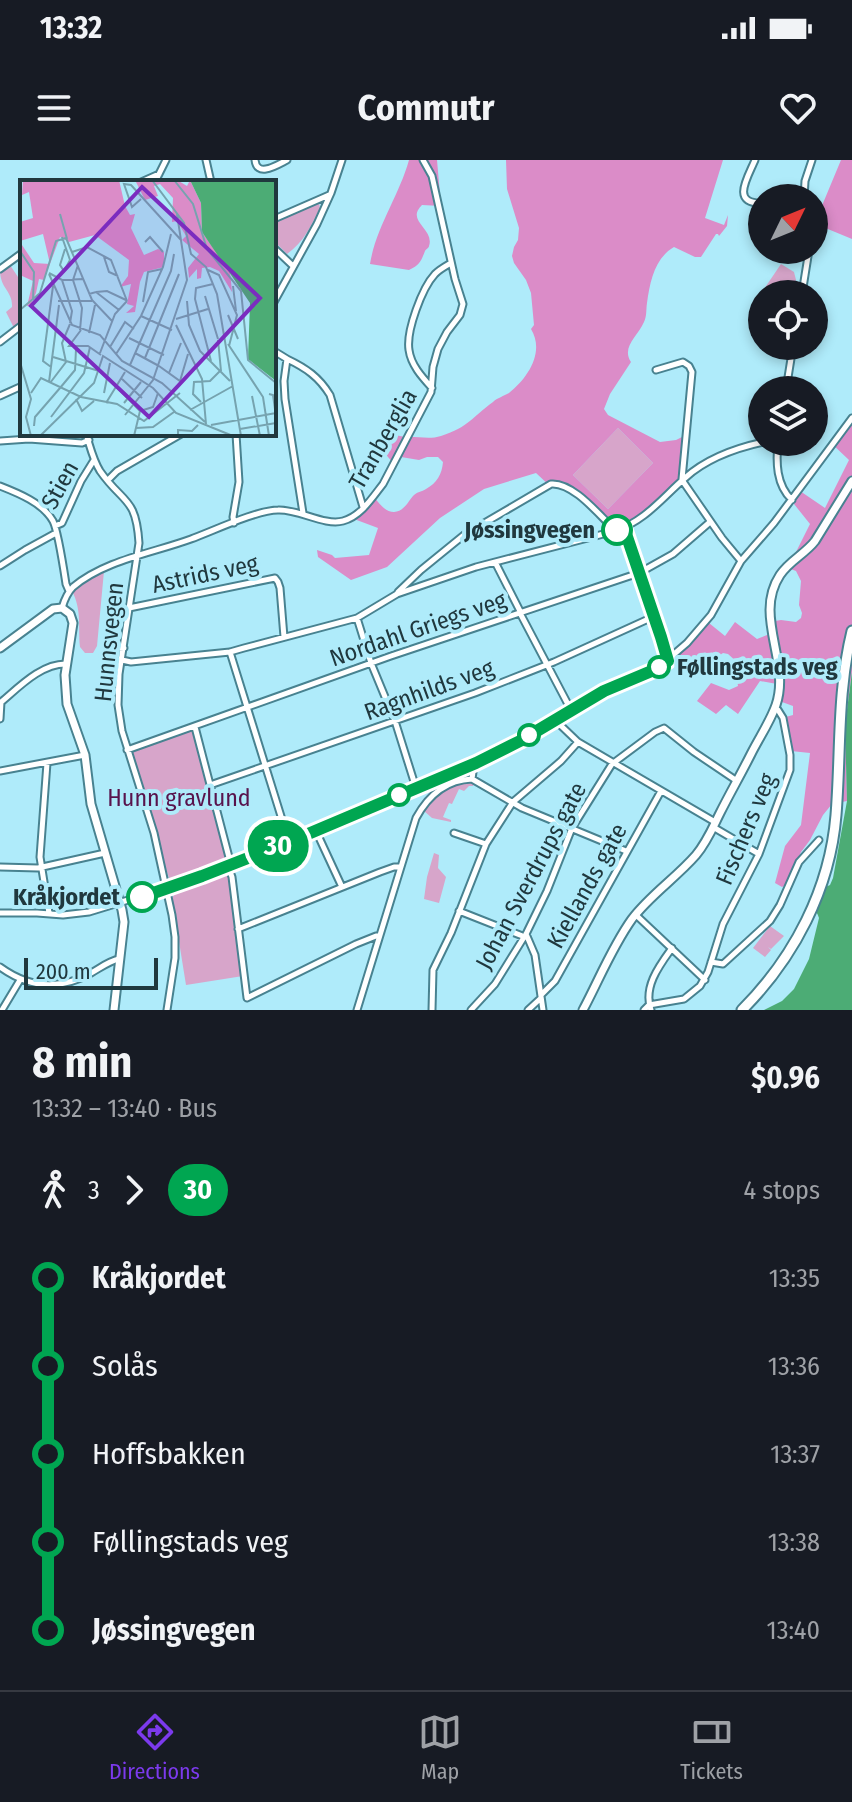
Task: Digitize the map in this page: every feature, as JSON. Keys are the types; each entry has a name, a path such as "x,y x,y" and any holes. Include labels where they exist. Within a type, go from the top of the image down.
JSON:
{"highway":[{"path":"742,1010 782,962 810,914 823,881 834,832 840,711 852,631"}],"main road":[{"path":"583,1010 618,941 636,915 696,855 738,781 780,692 769,614 775,585 784,570 813,544 852,481"},
{"path":"0,648 53,609 62,608 69,612 73,621 65,685 67,704 85,755 91,804 124,922 114,1010"}],"street":[{"path":"156,180 166,160"},
{"path":"206,160 211,180"},
{"path":"255,160 255,166 263,170 287,160"},
{"path":"331,160 339,168"},
{"path":"276,298 317,224 342,160"},
{"name":"Tranberglia","path":"69,591 110,565 277,510 343,521 360,512 383,484 421,414 432,388 438,349 460,315 463,304 432,176 423,160"},
{"path":"748,201 743,195 743,187 755,160"},
{"path":"805,184 812,160"},
{"path":"146,180 159,174"},
{"path":"276,218 330,195"},
{"path":"276,250 293,266"},
{"path":"0,269 20,254"},
{"path":"432,388 414,365 409,351 410,336 416,311 435,274 452,263"},
{"path":"0,342 20,327"},
{"name":"Tranberglia","path":"276,352 311,372 330,395 363,508"},
{"path":"287,359 285,399 303,513"},
{"path":"656,370 683,362 692,372 682,480 741,561"},
{"path":"0,396 20,387"},
{"path":"0,913 87,913 166,889 316,831 470,765 604,691 654,670 687,643 711,615 741,561 792,500 852,418"},
{"path":"108,480 117,471 178,436"},
{"path":"234,523 239,482 236,436"},
{"path":"0,441 29,439 80,445 88,437"},
{"name":"Hunnsvegen","path":"88,437 99,469 128,501 136,516 139,543 119,674 118,705 127,750 154,833 175,937 174,970 167,1010"},
{"path":"122,660 131,662 230,652 357,618 397,594 495,562 624,528 647,513 703,465 748,447"},
{"path":"777,456 785,493 792,500"},
{"name":"Stien","path":"56,530 94,459"},
{"path":"397,594 464,535 551,484 560,483 571,489 615,531"},
{"path":"0,486 39,506 54,522 69,591 62,608"},
{"name":"Nordahl Griegs veg","path":"127,750 371,663 639,573 673,554 710,522"},
{"path":"624,528 668,661"},
{"path":"0,566 56,530"},
{"path":"495,562 571,710"},
{"name":"Astrids veg","path":"129,608 275,578 280,588 284,637"},
{"name":"Ragnhilds veg","path":"210,785 475,693 547,665 655,616"},
{"path":"357,618 416,788"},
{"path":"108,647 124,648"},
{"path":"230,652 289,842"},
{"path":"0,719 1,703 42,671 58,664 67,664"},
{"name":"Fischers veg","path":"705,980 723,924 759,854 790,770 783,718 775,708"},
{"path":"555,720 578,742 759,854"},
{"path":"195,727 230,865 247,998 356,944 379,936"},
{"name":"Johan Sverdrups gate","path":"471,1010 495,984 526,936 572,828 612,764 664,728 738,781"},
{"path":"432,1010 433,970 486,844 513,802 561,761 578,742"},
{"path":"0,771 85,755"},
{"path":"47,763 40,857 49,913"},
{"path":"470,765 472,779"},
{"path":"357,1010 414,821 426,801 452,782 472,779 513,802 626,851"},
{"name":"Kiellands gate","path":"528,1010 561,972 661,791"},
{"path":"316,831 342,887"},
{"path":"454,833 486,844"},
{"path":"711,962 723,964 770,921 799,862 819,840"},
{"path":"0,867 42,867 105,853"},
{"path":"238,929 400,867"},
{"path":"459,911 526,936 535,955 543,1010"},
{"path":"636,915 672,948 705,980 684,999 648,1008 650,985 672,948"},
{"path":"0,967 20,980 40,985 62,984 120,959"},
{"path":"2,1010 20,980"}],"green space":[{"path":"319,203 320,208 310,227 287,254 276,243 276,220"},
{"path":"781,264 794,272 796,280 770,280"},
{"path":"10,265 20,280 20,323 14,328 6,312 12,307 11,297 2,282 0,270"},
{"path":"618,428 653,463 608,509 573,475"},
{"path":"104,571 97,646 93,653 85,653 80,647 78,612 72,591"},
{"name":"Hunn gravlund","path":"194,729 225,851 226,859 220,864 222,872 229,878 243,976 186,985 172,898 177,890 169,878 129,751"},
{"path":"471,782 473,786 464,791 459,789 452,804 449,803 443,817 451,822 432,818 424,811 444,791"},
{"path":"434,853 439,855 438,868 446,877 439,903 424,899"},
{"path":"770,926 784,936 771,949 768,947 771,950 765,957 753,948"}],"shaded area":[{"path":"409,160 437,160 441,206 422,205 417,216 430,240 429,247 420,262 409,270 370,264 377,237"},
{"path":"506,160 723,160 705,218 724,225 728,215 727,226 719,236 716,234 701,257 674,247 662,257 652,279 645,320 629,346 631,362 604,409 608,415 660,442 686,435 682,476 654,506 626,528 610,526 565,485 551,487 536,473 484,489 440,518 387,567 351,580 318,557 317,550 335,558 369,555 378,528 354,519 352,514 373,496 388,510 401,510 414,495 433,484 441,470 443,462 438,457 419,460 401,457 393,463 383,451 390,439 395,435 436,437 458,429 509,393 532,364 536,347 531,329 534,325 531,293 512,256 519,228 507,189","holes":["618,428 653,463 608,509 573,475"]},
{"path":"841,160 852,160 852,239 828,229 828,191"},
{"path":"852,415 852,672 845,725 847,801 832,804 823,815 786,885 782,887 775,883 785,846 801,825 810,753 791,751 782,718 793,715 793,706 782,702 777,684 760,681 738,714 726,705 716,714 697,701 711,683 729,690 738,686 738,663 723,653 717,657 708,655 695,665 686,658 675,665 672,661 709,623 725,636 735,622 757,639 772,633 775,621 796,622 801,618 801,581 796,571 788,568 810,524 794,504 800,491 825,508 849,460 831,443"},
{"path":"852,672 852,1010 764,1010 782,1001 794,989 809,959 819,918 811,897 814,892 830,885 833,878 847,801 845,725"}],"bus line":[{"name":"30","path":"142,897 289,842 476,763 604,691 668,661 624,528 617,530"}],"place":[{"name":"Jøssingvegen","path":"617,530"},
{"name":"Føllingstads veg","path":"659,667"},
{"name":"Kråkjordet","path":"142,897"}]}
